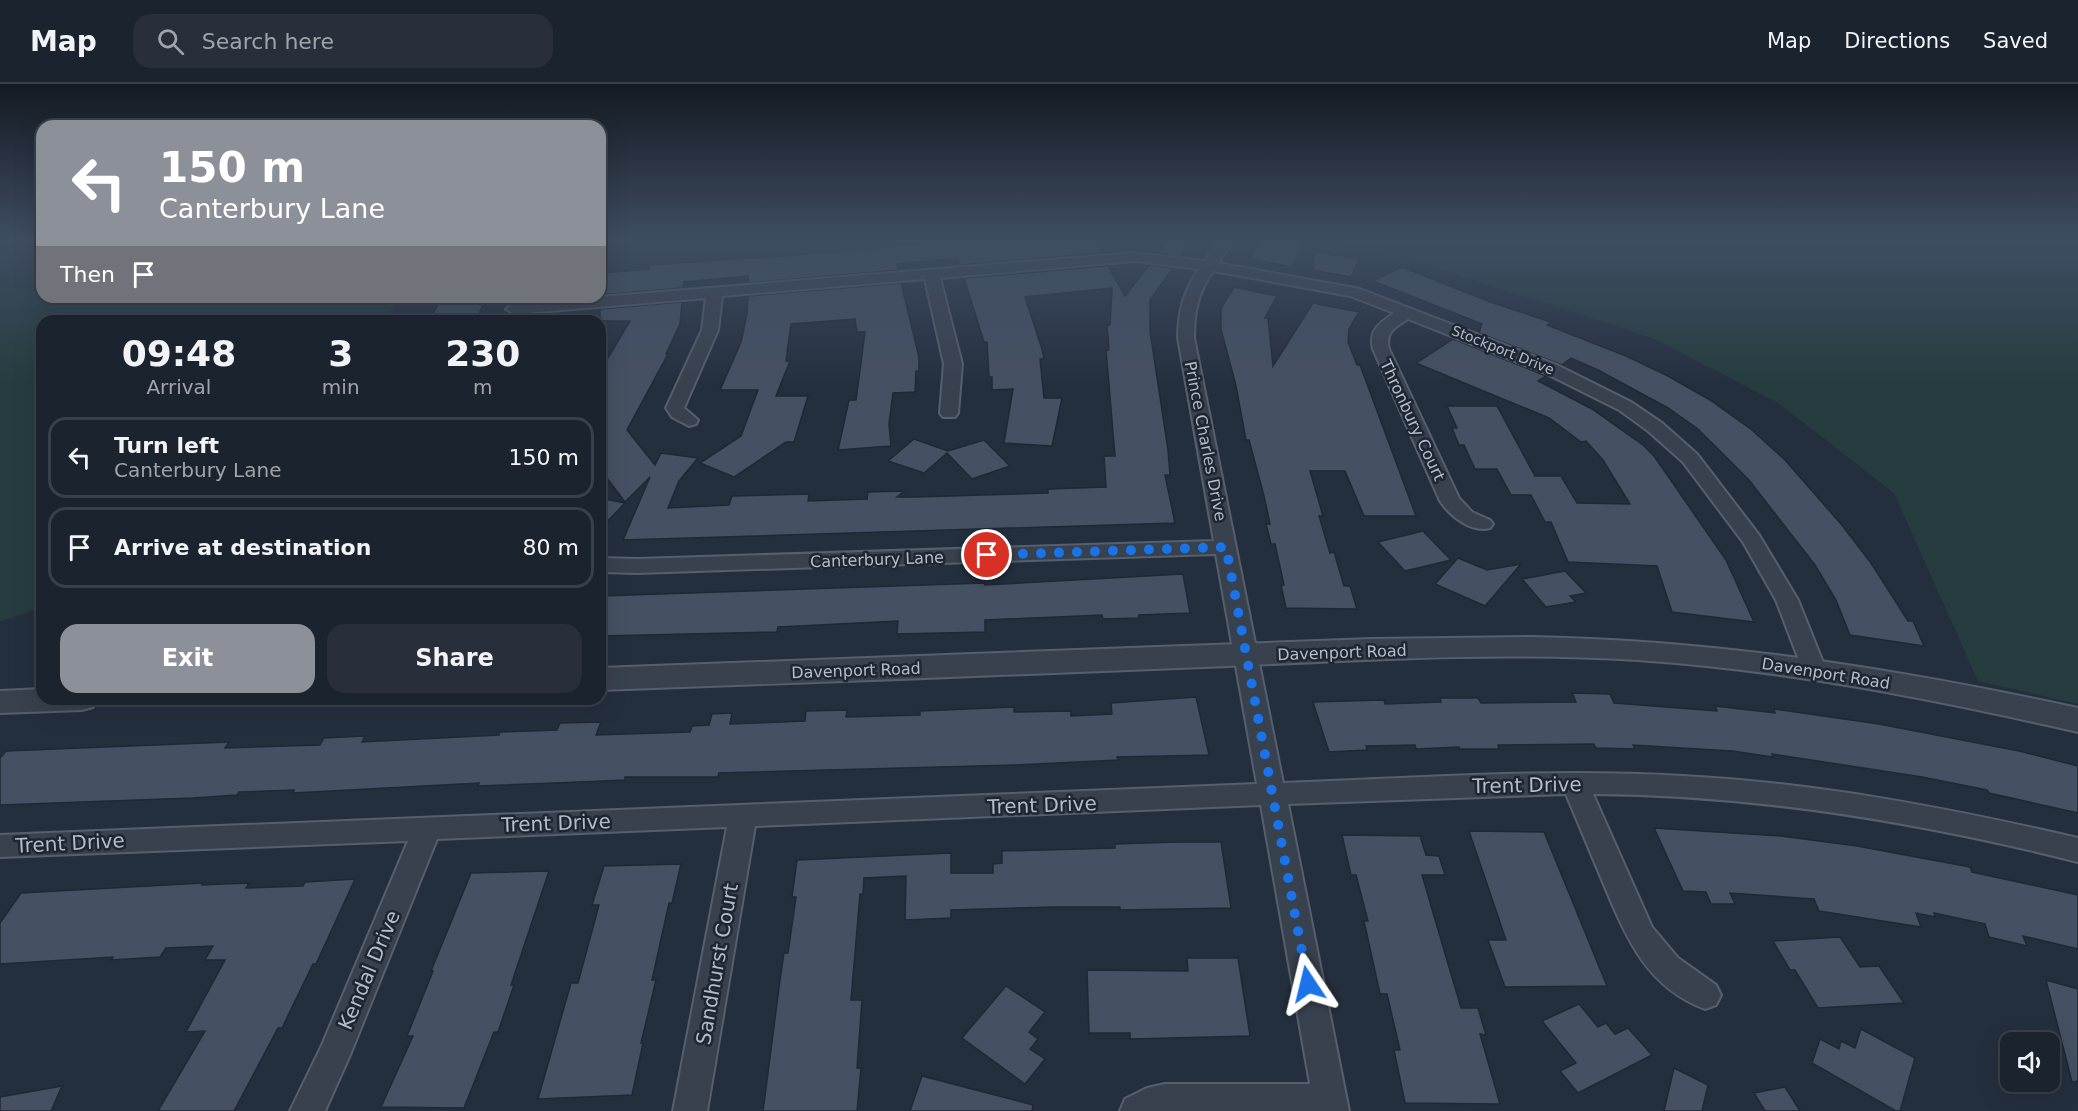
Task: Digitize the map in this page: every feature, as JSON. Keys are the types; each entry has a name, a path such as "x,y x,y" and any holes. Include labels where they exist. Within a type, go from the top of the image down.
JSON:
{"street":[{"name":"Stockport Drive","path":"606,302 761,289"},
{"path":"935,289 953,364 949,413"},
{"name":"Prince Charles Drive","path":"1194,289 1186,309 1186,326 1331,1106"},
{"name":"Stockport Drive","path":"1342,289 1407,312 1578,381 1624,406 1668,437 1701,471 1765,559 1791,609 1814,670"},
{"path":"689,420 678,413 675,408 710,330 714,293"},
{"name":"Stockport Drive","path":"514,309 589,303"},
{"name":"Thronbury Court","path":"1407,312 1383,328 1379,334 1381,349 1450,501 1465,516 1483,524"},
{"name":"Canterbury Lane","path":"606,565 646,566 1226,547"},
{"name":"Davenport Road","path":"606,680 1246,655 1562,647 1686,654 1814,670 1980,699 2078,720"},
{"path":"0,702 36,701"},
{"path":"1575,784 1641,936 1667,968 1705,995"},
{"name":"Trent Drive","path":"0,846 428,827 743,817 1575,784 1715,788 1819,799 1930,818 2078,850"},
{"name":"Sandhurst Court","path":"690,1111 743,817"},
{"name":"Kendal Drive","path":"307,1111 334,1055 428,827"},
{"path":"1137,1111 1165,1101 1331,1106"}],"green space":[{"path":"0,289 36,289 36,303 396,303 389,315 36,315 36,609 0,622"},
{"path":"1501,289 2078,289 2078,704 1978,681 1894,493 1778,403 1655,339"}],"building":[{"path":"606,289 672,289 606,294"},
{"path":"831,289 902,289 919,357 919,371 916,371 915,392 893,393 889,424 891,446 838,450 849,400 856,400 865,332 857,332 855,319 791,324 786,361 790,361 776,396 808,396 794,442 786,442 734,477 700,463 741,436 758,390 720,390 741,342 748,296"},
{"path":"967,289 1103,289 1025,297 1044,359 1040,359 1044,398 1062,398 1052,446 1004,443 1013,389 992,390 987,342 984,342"},
{"path":"1112,289 1121,289 1125,296 1130,289 1158,289 1150,300 1150,331 1168,450 1170,475 1165,475 1175,523 623,540 650,477 625,502 606,477 606,361 630,321 606,321 606,315 600,315 600,309 682,302 680,324 666,354 668,354 627,430 655,465 661,453 698,458 679,481 668,508 729,505 732,496 809,494 808,501 867,499 868,492 904,491 897,497 915,497 1048,493 1048,489 1106,487 1104,456 1115,456 1106,350 1109,350 1107,325 1110,325"},
{"path":"1233,289 1277,296 1265,318 1268,318 1273,366 1313,303 1359,312 1349,329 1348,342 1357,365 1360,365 1416,516 1364,516 1345,471 1310,471 1323,516 1319,516 1330,553 1334,552 1344,586 1350,586 1357,609 1286,608 1281,585 1284,585 1275,544 1271,544 1266,524 1270,524 1264,496 1249,440 1246,440 1236,386 1221,329 1221,308"},
{"path":"1393,289 1457,289 1551,322 1547,325 1626,356 1710,400 1752,430 1785,460 1841,524 1871,563 1908,621 1913,621 1924,646 1850,635 1836,600 1815,565 1749,480 1698,429 1668,408 1571,358 1562,365 1479,333 1482,324"},
{"path":"438,303 484,303 478,315 433,315"},
{"path":"1453,339 1546,376 1538,381 1592,409 1643,445 1654,456 1726,560 1754,622 1672,612 1657,566 1568,562 1551,522 1545,522 1531,495 1511,495 1497,469 1475,469 1464,445 1459,445 1452,428 1457,428 1447,406 1497,406 1535,476 1561,476 1577,503 1630,504 1603,460 1586,441 1581,442 1549,418 1416,363"},
{"path":"914,439 948,451 984,440 1010,466 972,479 947,453 924,473 888,461"},
{"path":"606,499 625,503 606,523"},
{"path":"1423,531 1451,560 1405,571 1378,542"},
{"path":"1458,558 1487,570 1521,564 1485,606 1435,584"},
{"path":"1565,571 1586,593 1570,596 1576,602 1546,607 1522,579"},
{"path":"1183,574 1190,613 1139,615 1139,618 1103,619 1102,615 985,620 985,632 897,634 898,621 778,627 777,632 606,636 606,596 984,583 985,585"},
{"path":"1572,693 1610,694 1614,703 1717,711 1715,706 1775,713 1774,709 1879,724 2019,751 2078,766 2078,813 1989,793 1987,790 1922,777 1772,754 1773,757 1732,751 1633,745 1635,749 1596,748 1594,744 1498,745 1499,749 1459,749 1459,747 1416,749 1415,745 1366,746 1367,750 1329,752 1313,702 1384,700 1385,704 1441,702 1440,698 1478,698 1481,703 1576,702"},
{"path":"1196,697 1209,755 1117,757 1118,760 1015,765 719,773 718,777 625,777 625,780 478,786 479,783 293,793 294,790 239,792 237,795 193,798 0,805 0,758 6,751 229,742 225,748 320,745 324,738 365,736 362,742 557,730 560,723 601,722 596,735 690,732 692,726 709,725 712,714 732,713 730,724 805,721 806,711 847,710 846,717 920,715 920,711 1014,707 1014,712 1071,711 1071,716 1112,714 1111,703"},
{"path":"1654,828 1781,836 1857,846 1970,867 1972,872 2078,895 2078,949 2023,936 2027,946 1989,937 1985,924 1934,913 1935,917 1916,913 1921,927 1819,911 1814,899 1730,893 1735,904 1711,904 1706,892 1683,891"},
{"path":"1469,831 1544,832 1607,986 1505,987 1488,940 1506,940"},
{"path":"1342,835 1420,836 1426,855 1439,856 1445,875 1422,875 1461,1008 1478,1008 1486,1035 1480,1034 1500,1104 1405,1103 1394,1050 1400,1050 1387,994 1380,994 1364,921 1368,921 1356,875 1351,875"},
{"path":"1221,842 1231,908 1120,910 1120,907 1055,907 951,910 951,918 905,920 906,876 864,878 863,894 860,894 851,1000 862,1000 857,1068 861,1068 857,1111 763,1111 784,953 788,953 796,897 792,897 797,860 951,853 951,873 993,873 993,864 1002,863 1002,851 1115,848 1115,844"},
{"path":"681,864 672,903 669,903 652,980 656,980 641,1043 643,1043 632,1095 538,1099 571,983 578,983 599,905 592,905 604,866"},
{"path":"549,871 511,985 514,985 498,1032 494,1032 464,1108 381,1107 413,1036 407,1036 471,873"},
{"path":"355,879 316,964 313,964 282,1028 278,1028 234,1111 158,1111 205,1031 186,1032 225,960 205,960 213,946 166,948 160,957 111,960 113,957 0,964 0,923 21,893 203,883 202,885 249,883 246,888 303,886 305,882"},
{"path":"1840,937 1860,967 1879,966 1904,1003 1818,1008 1795,970 1790,970 1773,941"},
{"path":"1187,958 1238,958 1250,1036 1130,1039 1130,1033 1089,1033 1087,970 1188,971"},
{"path":"2046,980 2078,989 2078,1081 2072,1082"},
{"path":"1006,986 1045,1012 1029,1032 1038,1039 1030,1049 1045,1059 1025,1084 962,1038"},
{"path":"1579,1004 1598,1027 1606,1023 1615,1034 1628,1028 1652,1055 1578,1093 1560,1071 1576,1063 1542,1021"},
{"path":"1861,1029 1915,1058 1900,1111 1896,1111 1812,1063 1820,1039 1839,1049 1841,1041 1855,1048"},
{"path":"1674,1068 1708,1085 1702,1111 1664,1111"},
{"path":"922,1076 1033,1105 1032,1111 910,1111"},
{"path":"62,1086 51,1111 0,1111 0,1097"},
{"path":"1785,1087 1800,1111 1765,1111 1754,1093"}],"route":[{"path":"987,555 1226,547 1308,984"}]}
